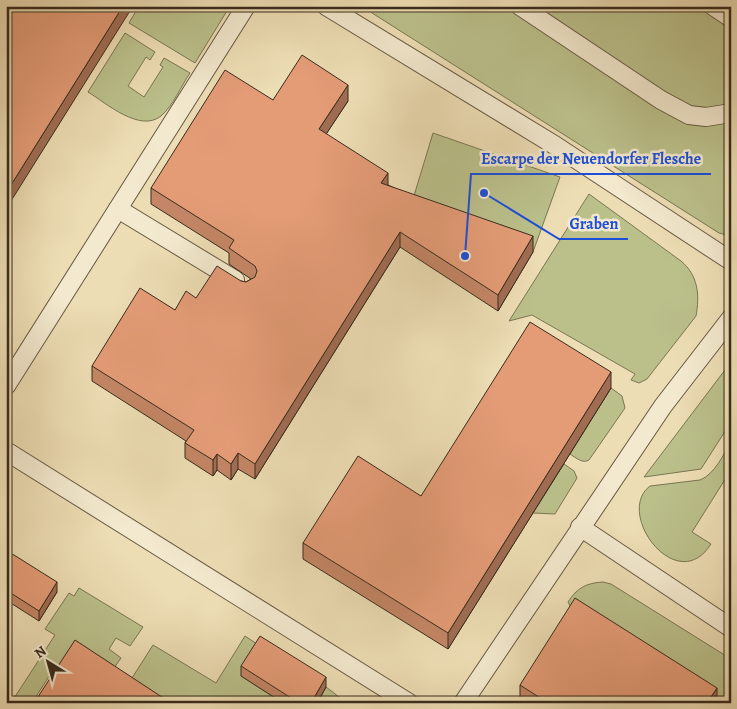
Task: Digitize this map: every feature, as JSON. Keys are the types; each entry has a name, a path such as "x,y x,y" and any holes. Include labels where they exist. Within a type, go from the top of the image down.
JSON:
{"lane":[{"path":"6,386 246,6"},
{"path":"326,6 556,146 731,261"},
{"path":"520,6 660,100 689,115 706,117 731,113"},
{"path":"713,6 731,18"},
{"path":"118,209 246,287"},
{"path":"463,703 663,406 731,318"},
{"path":"6,451 409,703"},
{"path":"580,527 731,628"}],"green space":[{"path":"139,6 230,6 195,63 129,23"},
{"path":"361,6 731,6 731,236 719,233"},
{"path":"125,33 155,52 150,60 146,57 128,86 144,97 163,67 160,65 164,58 190,73 169,107 161,116 153,120 143,121 123,115 88,92"},
{"path":"433,133 560,177 533,252 410,209"},
{"path":"589,194 681,261 691,273 696,286 698,301 696,316 647,379 639,383 631,380 635,374 532,315 509,321"},
{"path":"731,362 731,422 701,469 644,477"},
{"path":"611,388 622,396 625,408 589,460 580,460 570,454"},
{"path":"731,442 731,470 692,532 711,544 697,558 682,562 667,556 654,545 645,530 640,514 641,498 650,486 700,480 705,477 718,464"},
{"path":"564,464 574,471 577,478 555,514 533,513"},
{"path":"603,582 611,584 731,659 731,703 715,703 575,615 568,602 571,597 583,587"},
{"path":"79,588 143,627 130,646 116,638 109,649 121,658 107,678 65,673 55,667 32,703 11,703 55,635 45,629 69,593 74,596"},
{"path":"245,636 260,646 241,676 283,703 146,703 125,689 153,645 216,683"},
{"path":"326,687 347,703 317,703"}],"building":[{"path":"6,6 123,6 6,193"},
{"path":"302,55 348,85 319,129 388,173 381,183 533,236 498,295 400,232 255,464 238,453 231,464 217,454 213,460 185,443 194,430 92,366 140,288 175,310 186,291 196,298 217,266 241,281 246,282 255,277 257,271 255,266 229,248 234,240 151,188 225,70 273,100"},
{"path":"530,322 611,372 448,633 303,543 358,456 421,496"},
{"path":"6,550 57,582 39,611 6,590"},
{"path":"575,598 717,688 707,703 548,703 520,685"},
{"path":"260,636 326,677 311,703 299,703 241,666"},
{"path":"75,640 171,703 34,703"}],"place":[{"name":"Graben","path":"484,193"},
{"name":"Escarpe der Neuendorfer Flesche","path":"465,256"}]}
